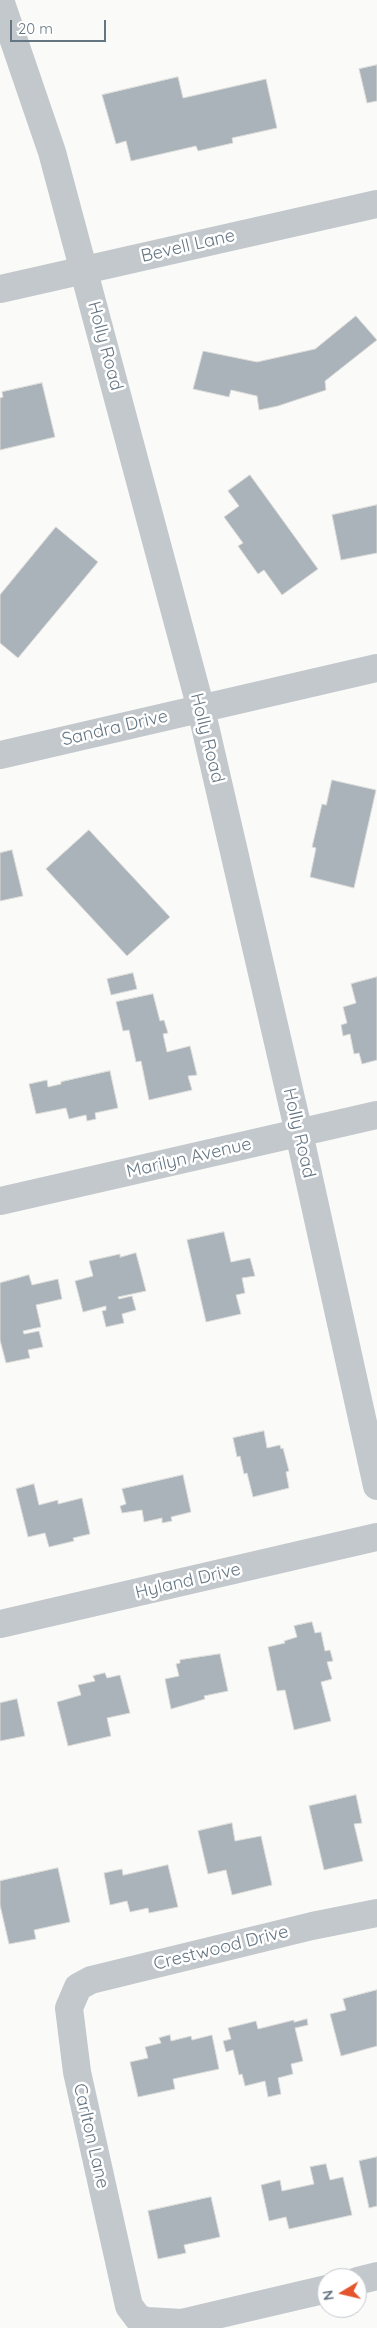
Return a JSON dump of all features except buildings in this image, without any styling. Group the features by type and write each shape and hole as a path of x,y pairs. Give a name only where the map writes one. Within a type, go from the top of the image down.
{"street":[{"name":"Holly Road","path":"0,0 52,152 201,709 299,1133 377,1486"},
{"name":"Bevell Lane","path":"0,289 377,204"},
{"name":"Sandra Drive","path":"0,754 377,668"},
{"name":"Marilyn Avenue","path":"0,1201 377,1115"},
{"name":"Hyland Drive","path":"0,1624 377,1538"},
{"name":"Crestwood Drive","path":"72,1997 78,1987 91,1980 312,1926 377,1913"},
{"name":"Carlton Lane","path":"72,1997 69,2008 76,2072 129,2306 138,2318 147,2321 182,2323 317,2291"}]}
